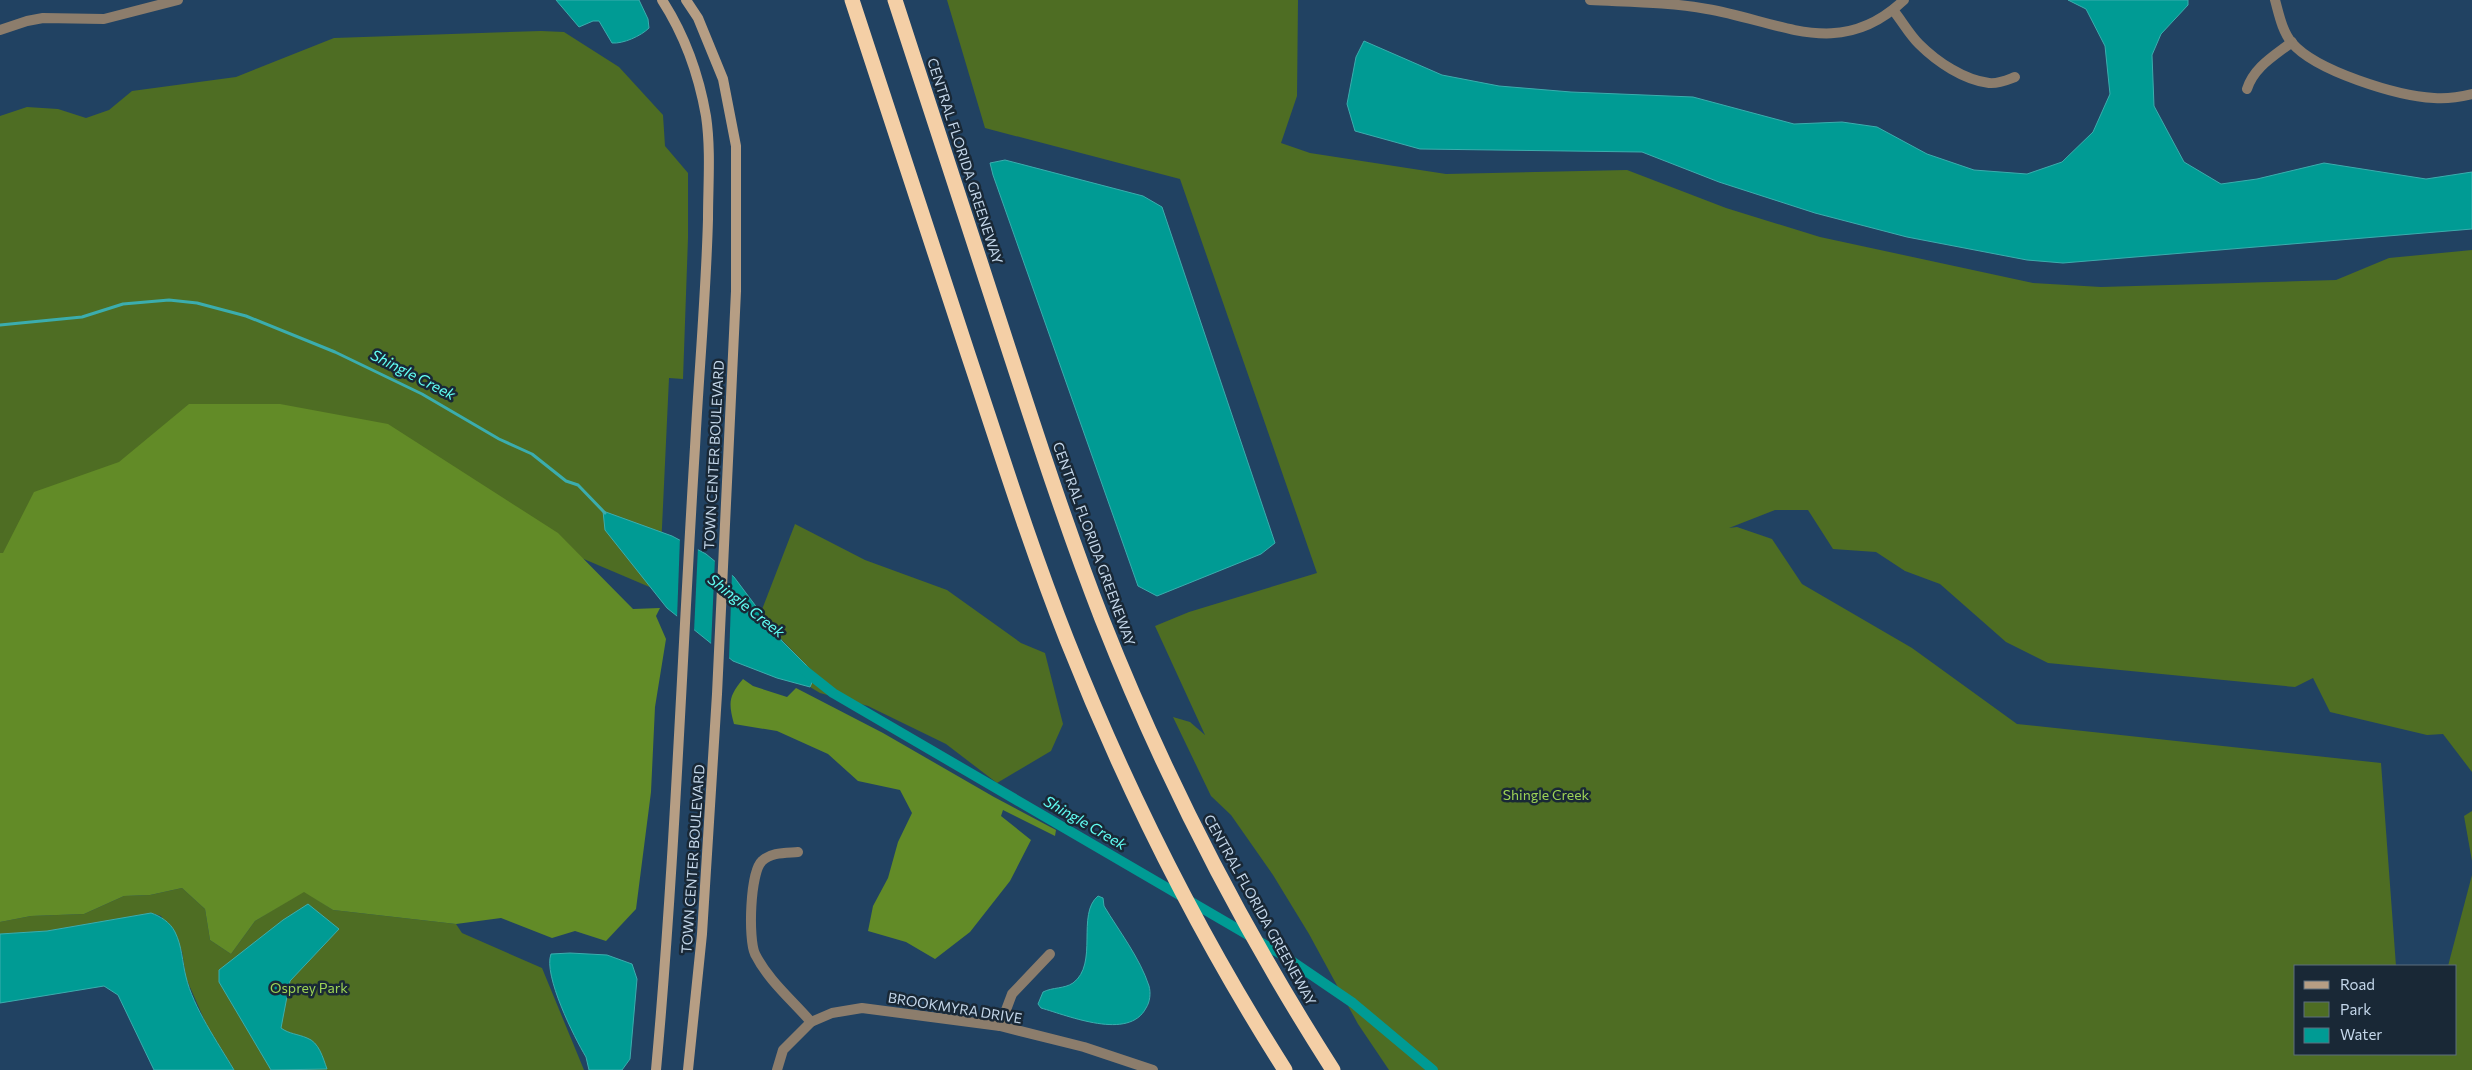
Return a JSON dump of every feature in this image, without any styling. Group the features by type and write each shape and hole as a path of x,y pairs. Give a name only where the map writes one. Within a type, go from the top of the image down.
{"highway":[{"path":"852,0 1046,583 1085,682 1130,786 1206,934 1286,1070"},
{"name":"CENTRAL FLORIDA GREENEWAY","path":"895,0 1041,448 1102,619 1150,731 1223,882 1277,978 1333,1070"}],"street":[{"path":"0,30 43,18 104,19 178,0"},
{"name":"TOWN CENTER BOULEVARD","path":"656,1070 665,974 684,653 709,162 706,116 690,54 671,14 662,0"},
{"name":"TOWN CENTER BOULEVARD","path":"686,0 698,18 723,79 736,146 736,291 717,694 703,924 688,1070"},
{"path":"1590,0 1709,9 1787,30 1813,34 1840,33 1864,27 1894,10 1904,0"},
{"path":"2276,0 2282,25 2292,42 2309,57 2328,68 2382,87 2434,98 2472,94"},
{"path":"1894,10 1918,43 1942,63 1963,74 1989,83 2002,82 2016,76"},
{"path":"2247,89 2250,77 2292,42"},
{"path":"798,852 773,854 761,862 755,874 751,927 754,952 770,977 811,1022"},
{"path":"1000,1026 1012,994 1050,954"},
{"name":"BROOKMYRA DRIVE","path":"777,1070 783,1050 811,1022 832,1013 862,1008 1000,1026 1084,1047 1153,1070"}],"green space":[{"name":"Shingle Creek","path":"947,0 1298,0 1297,96 1281,143 1310,153 1446,174 1627,170 1726,208 1820,237 2033,283 2101,287 2336,280 2389,258 2472,250 2472,772 2443,734 2427,735 2330,712 2313,678 2295,687 2048,663 2006,642 1940,584 1905,571 1876,552 1833,549 1808,510 1775,510 1729,528 1737,527 1772,539 1802,584 1912,648 2017,724 2381,763 2396,965 2294,965 2294,1055 2457,1055 2457,965 2448,965 2472,875 2472,1070 1389,1070 1358,1024 1309,934 1273,875 1231,815 1211,796 1173,717 1190,722 1205,735 1155,626 1189,612 1317,573 1180,179 985,128"},
{"name":"Shingle Creek","path":"541,31 564,32 619,67 663,115 665,146 688,173 688,238 683,379 669,378 659,591 236,411 0,555 0,116 27,107 58,109 86,118 109,110 132,91 236,77 334,38"},
{"path":"795,524 865,560 947,590 1021,643 1045,653 1063,724 1051,751 997,783 946,744 868,706 820,693 810,687 814,678 812,671 782,640 761,612"},
{"path":"2472,811 2472,861 2464,816"},
{"name":"Osprey Park","path":"182,888 205,909 210,940 231,954 255,921 304,891 333,910 456,924 462,933 542,968 584,1070 234,1070 207,1026 186,978 182,951 161,916 151,913 47,931 0,934 0,922 31,916 84,914 124,896 150,895"}],"shaded area":[{"path":"189,404 280,404 388,424 558,533 633,609 660,608 656,616 666,639 655,707 651,792 636,909 606,941 575,931 552,938 501,918 456,924 333,910 304,892 255,921 231,954 210,940 205,909 182,888 150,895 124,896 84,914 31,916 0,922 0,553 3,553 34,492 119,462"},
{"path":"743,679 753,686 787,697 796,688 883,733 994,797 1056,830 1055,836 1003,810 1001,816 1031,840 1010,881 970,932 935,959 906,942 868,931 873,906 888,878 898,842 912,813 900,790 858,781 828,754 777,731 734,724 731,710 732,695"}],"water":[{"path":"556,0 639,0 648,19 649,28 632,39 612,43 599,21 593,21 579,27"},
{"path":"2068,0 2188,0 2188,5 2161,34 2152,55 2154,106 2184,162 2221,184 2257,179 2324,163 2426,179 2472,172 2472,229 2063,263 2027,260 1907,237 1815,213 1719,182 1642,152 1420,149 1355,131 1347,104 1356,57 1364,41 1442,75 1499,86 1571,92 1693,97 1794,124 1842,122 1877,127 1927,154 1974,170 2027,174 2062,162 2093,132 2110,94 2105,46 2086,9"},
{"path":"1005,160 1143,196 1162,207 1275,543 1261,554 1157,596 1138,586 993,175 990,163"},
{"path":"603,511 672,536 706,554 734,577 782,641 812,671 814,678 810,687 777,678 733,661 667,608 605,530"},
{"path":"1098,896 1103,898 1104,906 1135,955 1150,989 1146,1008 1138,1018 1126,1023 1113,1025 1082,1020 1041,1008 1038,1004 1043,992 1070,985 1081,975 1087,952 1088,915 1092,904"},
{"path":"308,904 339,929 290,981 281,1028 315,1043 327,1069 271,1070 219,982 219,970 283,920"},
{"path":"151,913 164,920 175,932 181,948 189,989 207,1025 234,1070 154,1070 118,995 104,986 0,1003 0,934 47,931"},
{"path":"551,954 607,955 632,964 637,979 630,1059 622,1070 589,1070 586,1057 561,1006 551,976"}],"pier":[{"path":"680,537 698,547 694,632 677,619"},
{"path":"715,558 732,572 729,660 711,646"}],"waterway":[{"name":"Shingle Creek","path":"0,325 82,317 123,304 169,300 197,303 246,316 335,352 422,394 499,439 532,454 566,481 578,485 605,513"},
{"name":"Shingle Creek","path":"804,670 833,693 1284,956 1353,1003 1433,1070"}]}
